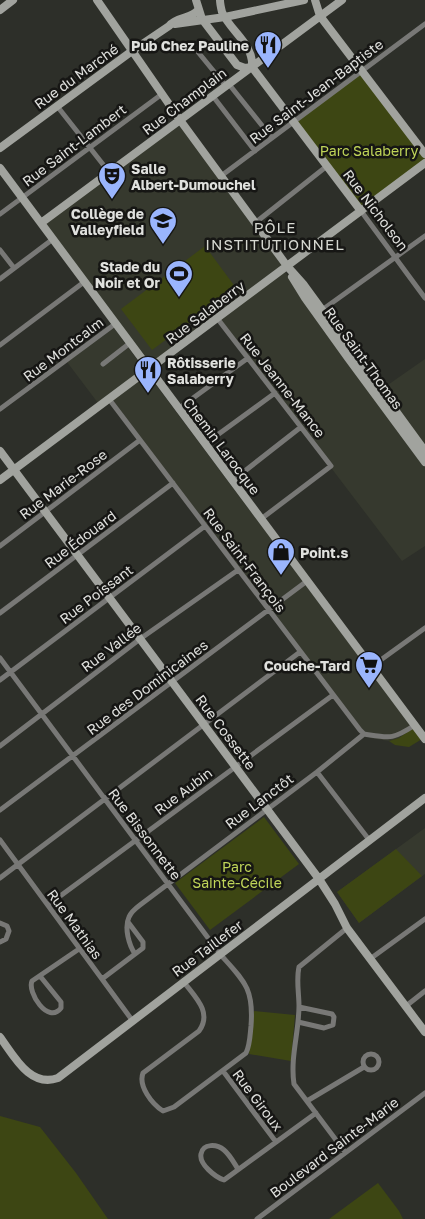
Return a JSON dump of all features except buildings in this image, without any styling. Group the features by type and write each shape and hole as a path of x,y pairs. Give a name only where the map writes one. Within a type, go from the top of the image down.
{"street":[{"path":"0,10 13,0"},
{"name":"Rue Saint-Thomas","path":"97,0 180,120 255,223 287,266 304,285 425,450"},
{"name":"Rue Nicholson","path":"196,0 202,19 237,65 245,68 252,67"},
{"name":"Rue Nicholson","path":"220,0 222,11 250,51 252,67 425,298"},
{"name":"Rue du Marché","path":"169,26 304,0"},
{"path":"315,0 320,16 425,154"},
{"name":"Rue Champlain","path":"41,223 342,0"},
{"name":"Rue du Marché","path":"0,148 169,26 173,21 193,15 198,10"},
{"name":"Rue Saint-Jean-Baptiste","path":"221,176 425,24"},
{"path":"198,52 272,138"},
{"name":"Rue Saint-Lambert","path":"0,214 162,94"},
{"path":"212,95 255,151"},
{"path":"57,106 109,172"},
{"name":"Rue Salaberry","path":"0,480 425,164"},
{"path":"255,223 327,166"},
{"name":"Chemin Larocque","path":"0,168 425,739"},
{"path":"322,310 425,236"},
{"path":"0,279 53,240"},
{"path":"0,250 14,268"},
{"name":"Rue Saint-Thomas","path":"287,266 305,298 425,462"},
{"path":"0,345 84,282"},
{"name":"Rue Jeanne-Mance","path":"217,318 331,466 261,519"},
{"name":"Rue Montcalm","path":"0,409 115,324"},
{"path":"103,364 130,343"},
{"path":"178,409 248,358"},
{"path":"205,444 275,393"},
{"name":"Rue Saint-François","path":"109,399 364,734"},
{"path":"232,481 301,428"},
{"name":"Rue Marie-Rose","path":"0,546 140,440"},
{"name":"Rue Cossette","path":"0,452 319,878 347,928 425,1032"},
{"name":"Rue Édouard","path":"0,613 173,483"},
{"name":"Rue Poissant","path":"0,680 205,526"},
{"name":"Rue Vallée","path":"0,746 140,639 238,570"},
{"name":"Rue des Dominicaines","path":"0,810 307,581"},
{"path":"371,667 425,628"},
{"path":"0,878 300,652"},
{"name":"Rue Bissonnette","path":"0,658 220,954 248,988 252,1011 248,1049 241,1058 174,1107 163,1111 156,1105 142,1084 141,1079 147,1069 192,1037 203,1026 204,1012 183,981"},
{"name":"Rue Aubin","path":"48,905 333,695"},
{"path":"364,734 392,738 415,725"},
{"name":"Rue Lanctôt","path":"128,922 131,914 140,904 317,772 364,734"},
{"path":"317,772 370,841"},
{"name":"Rue Taillefer","path":"0,1038 3,1047 24,1070 31,1075 50,1080 55,1079 425,798"},
{"name":"Rue Mathias","path":"0,840 132,1020"},
{"path":"370,959 425,919"},
{"path":"128,922 131,948 135,954"},
{"path":"102,979 143,948 143,942 128,922"},
{"path":"0,923 7,926 9,931 6,940 0,942"},
{"path":"345,1152 294,1084 292,1071 298,1022 297,975 299,967 347,928"},
{"path":"40,976 61,1002 61,1008 56,1013 47,1012 30,987 32,982 40,976 79,949"},
{"path":"406,1006 425,991"},
{"path":"298,1022 324,1028 332,1024 334,1017 332,1014 299,1007"},
{"path":"307,1101 364,1067"},
{"name":"Rue Giroux","path":"223,1071 276,1142"},
{"name":"Boulevard Sainte-Marie","path":"257,1219 425,1093"},
{"path":"238,1169 220,1147 214,1145 203,1149 201,1159 218,1178 224,1180 316,1113"}],"shaded area":[{"name":"Collège de Valleyfield","path":"180,122 284,266 149,367 42,224"},
{"path":"283,269 425,465 425,546 402,561 217,318"},
{"path":"114,328 413,728 399,738 389,741 370,738 360,730 112,399 101,407 67,362"},
{"path":"425,359 425,447 382,389"},
{"path":"425,828 425,874 359,923 337,892"}],"green space":[{"name":"Parc Salaberry","path":"362,71 425,154 425,163 361,211 294,122"},
{"name":"Stade du Noir et Or","path":"205,246 236,288 152,350 121,309"},
{"path":"413,728 422,739 409,747 395,745 389,741 399,738"},
{"name":"Parc Sainte-Cécile","path":"264,817 299,864 210,930 175,883"},
{"path":"396,849 422,876 359,923 337,892"},
{"path":"254,1011 295,1015 291,1061 249,1054"},
{"path":"0,1116 40,1127 76,1173 108,1219 0,1219"},
{"path":"378,1183 403,1219 329,1219"}],"place":[{"name":"Pub Chez Pauline","path":"268,69"},
{"name":"Salle Albert-Dumouchel","path":"112,200"},
{"name":"Collège de Valleyfield","path":"163,245"},
{"name":"Stade du Noir et Or","path":"179,298"},
{"name":"Rôtisserie Salaberry","path":"148,394"},
{"name":"Point.s","path":"281,576"},
{"name":"Couche-Tard","path":"369,689"}],"district":[{"name":"PÔLE INSTITUTIONNEL","path":"275,236"}]}
